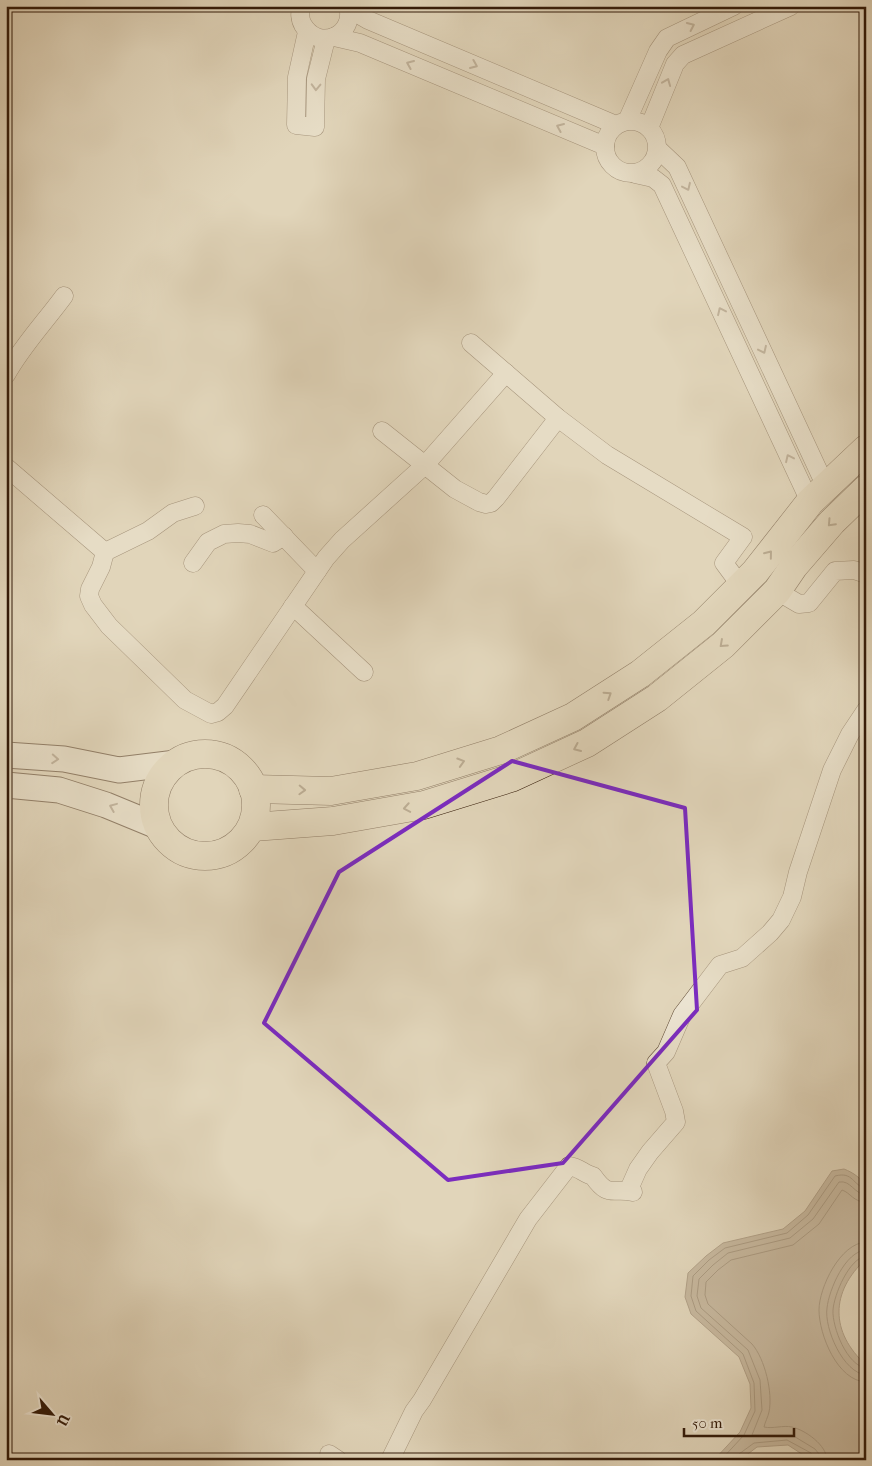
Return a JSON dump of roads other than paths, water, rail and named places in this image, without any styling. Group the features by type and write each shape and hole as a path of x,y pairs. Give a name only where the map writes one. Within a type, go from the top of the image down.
{"main road":[{"path":"254,789 331,791 417,776 501,750 573,717 640,674 704,623 754,572 818,494 866,449"},
{"path":"252,826 334,821 424,805 519,774 587,743 657,698 724,644 776,591 794,566 832,522 866,489"},
{"path":"198,754 221,756 241,769 254,789 256,808 252,826 237,845 216,856 192,856 172,845 158,826 153,803 160,780 176,763 198,754"}],"street":[{"path":"302,6 300,10 301,22 307,32 316,37 360,43 605,146"},
{"path":"734,6 667,38 658,51 622,123 608,134 605,146 606,158 613,167 624,173 653,178 662,185 818,494"},
{"path":"649,128 675,64 683,55 791,6"},
{"path":"307,32 297,76 296,125 315,127 316,79 330,38 344,30 349,20 349,8"},
{"path":"349,8 368,20 622,123 639,122 649,128 656,137 658,149 654,161 646,170 635,174"},
{"path":"658,149 677,166 818,494"},
{"path":"6,375 26,344 64,296"},
{"path":"472,343 558,418 607,455 743,537 724,563 740,586"},
{"path":"196,506 173,513 148,531 105,552 89,596 93,605 109,626 185,700 211,714 218,712 225,706 317,571 342,540 426,464 506,373"},
{"path":"382,431 426,464 455,489 486,504 491,502 558,418"},
{"path":"6,468 105,552"},
{"path":"263,514 317,571"},
{"path":"193,562 208,542 224,534 250,534 273,543 284,536"},
{"path":"776,591 799,604 809,603 835,571 854,570 866,574"},
{"path":"293,606 364,672"},
{"path":"390,1460 414,1411 528,1218 569,1166 577,1167 588,1175 593,1176 600,1187 611,1192 633,1192 630,1187 638,1170 650,1152 676,1122 674,1111 656,1063 666,1052 682,1015 720,965 742,958 770,933 781,920 792,897 798,872 832,770 850,734 866,710"},
{"path":"6,756 64,759 119,770 176,763"},
{"path":"6,785 59,790 106,805 158,826"}],"water":[{"path":"844,1169 857,1176 866,1187 866,1259 854,1272 846,1285 841,1298 839,1312 841,1326 846,1339 854,1352 866,1365 866,1460 811,1460 788,1445 757,1447 740,1460 714,1460 740,1432 751,1408 750,1384 739,1357 691,1314 685,1297 688,1273 723,1243 783,1229 805,1211 832,1171"}]}
